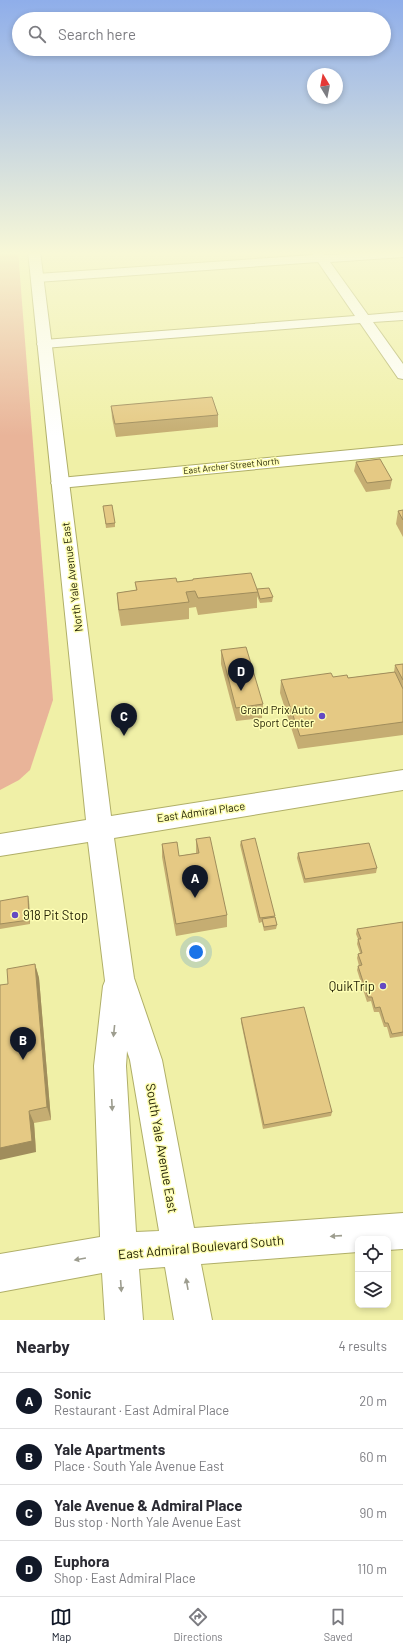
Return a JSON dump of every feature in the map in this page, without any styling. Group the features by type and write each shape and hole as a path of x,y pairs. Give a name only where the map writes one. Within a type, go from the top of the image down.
{"main road":[{"name":"North Yale Avenue East","path":"41,313 109,904"},
{"path":"360,313 403,375"},
{"path":"44,344 403,316"},
{"name":"East Archer Street North","path":"60,483 403,450"},
{"name":"East Admiral Place","path":"0,845 403,780"},
{"name":"South Yale Avenue East","path":"109,904 119,978 146,1060 193,1320"},
{"name":"South Yale Avenue East","path":"119,978 110,1066 119,1252 124,1320"},
{"name":"East Admiral Boulevard South","path":"0,1273 119,1252 403,1231"}],"shaded area":[{"path":"0,313 23,313 53,700 30,770 19,780 0,790"}],"building":[{"path":"212,397 218,415 115,424 111,406"},
{"path":"380,459 392,480 367,483 356,462"},
{"path":"112,505 115,523 106,524 103,506"},
{"path":"403,510 403,520 398,511"},
{"path":"251,573 258,592 198,598 195,591 186,592 189,602 119,610 117,593 137,590 135,582 176,578 177,582"},
{"path":"269,588 273,597 260,599 257,589"},
{"path":"246,647 263,704 236,708 221,650"},
{"path":"403,664 403,680 395,665"},
{"path":"395,672 403,689 403,722 300,736 281,680 331,673 333,677 347,675 348,678"},
{"path":"210,837 227,915 176,924 162,844 177,842 179,856 199,853 196,839"},
{"path":"255,838 275,916 260,918 241,841"},
{"path":"369,843 377,868 305,879 298,853"},
{"name":"918 Pit Stop","path":"28,896 29,920 0,924 0,901"},
{"path":"275,917 277,925 264,927 262,919"},
{"name":"QuikTrip","path":"403,922 403,1032 392,1034 388,1023 385,1023 380,1007 375,1008 372,997 368,997 358,966 362,965 358,954 362,953 358,939 361,939 357,929"},
{"path":"35,964 47,1107 29,1111 32,1141 0,1148 0,985 8,984 7,969"},
{"name":"QuikTrip","path":"304,1007 332,1112 264,1125 241,1018"}],"place":[{"name":"Euphora","path":"241,691"},
{"name":"Grand Prix Auto Sport Center","path":"322,716"},
{"name":"Yale Avenue & Admiral Place","path":"124,736"},
{"name":"Sonic","path":"195,898"},
{"name":"918 Pit Stop","path":"15,915"},
{"name":"QuikTrip","path":"383,986"},
{"name":"Yale Apartments","path":"23,1060"}]}
